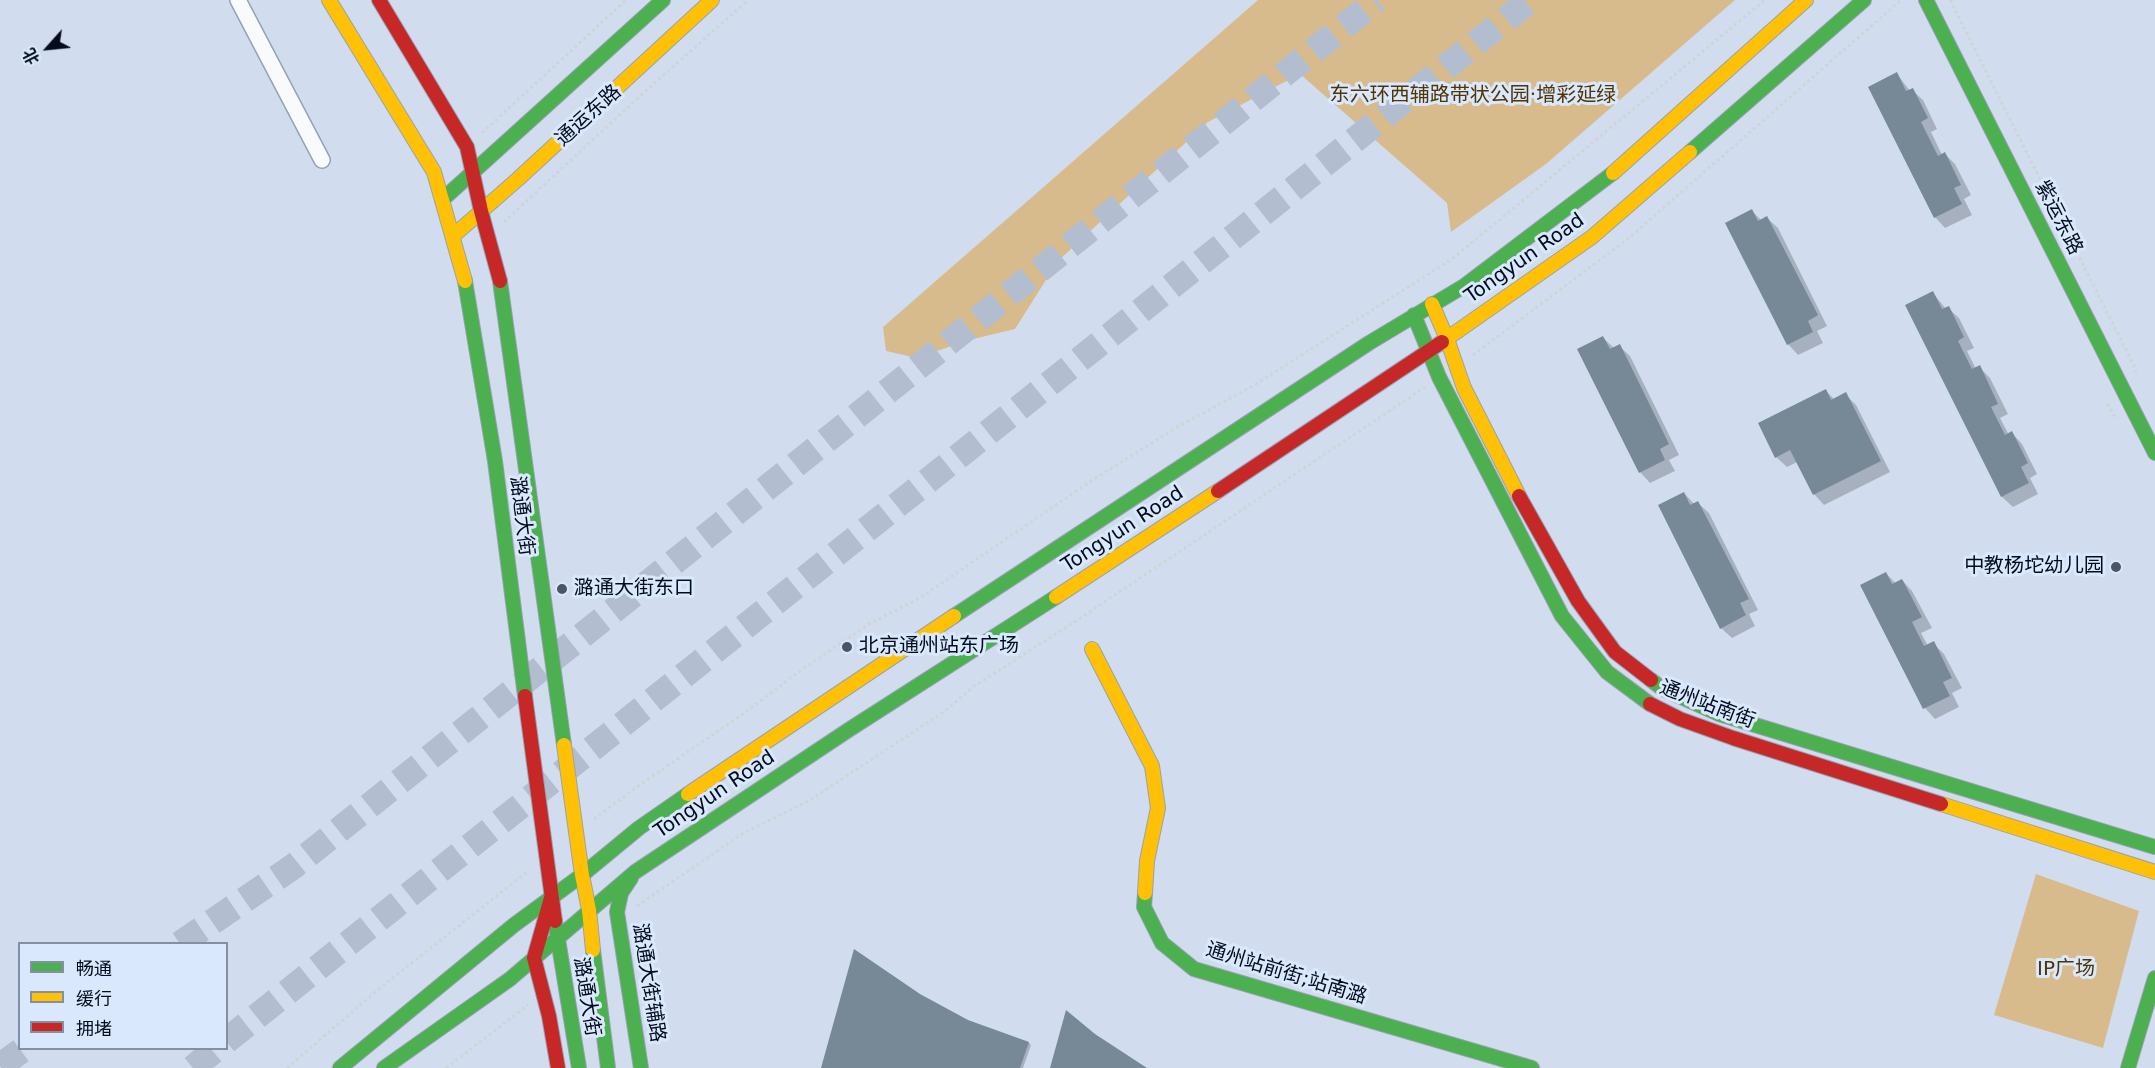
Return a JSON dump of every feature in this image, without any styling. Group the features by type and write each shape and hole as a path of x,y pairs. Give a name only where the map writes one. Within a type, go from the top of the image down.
{"main road":[{"name":"潞通大街","path":"329,0 434,172 466,288 495,461 550,897 579,1068"},
{"name":"潞通大街","path":"379,0 467,147 498,275 582,875 590,910 596,984 609,1068"},
{"name":"通运东路","path":"442,200 663,0"},
{"name":"通运东路","path":"453,236 712,0"},
{"name":"Tongyun Road","path":"340,1068 514,925 582,875 639,828 751,750 1151,484 1414,315 1464,286 1623,165 1806,0"},
{"name":"Tongyun Road","path":"384,1068 510,980 635,872 850,729 1159,531 1428,352 1593,237 1864,0"},
{"name":"紫运东路","path":"1926,0 2155,453"},
{"name":"通州站南街","path":"1432,304 1464,388 1532,521 1578,601 1615,652 1663,689 1719,714 2155,847"},
{"name":"通州站南街","path":"1414,315 1439,377 1562,616 1607,672 1644,701 1680,719 1733,738 2155,872"},
{"name":"通州站前街;站南潞","path":"1092,649 1152,766 1158,808 1146,861 1144,907 1162,943 1194,969 1532,1068"},
{"name":"潞通大街辅路","path":"635,872 621,893 617,912 641,1068"},
{"path":"550,897 534,958 549,1016 558,1068"},
{"path":"2128,1068 2155,978"}],"street":[{"path":"238,0 322,160"}],"path":[{"path":"467,147 627,0"},
{"name":"通运东路","path":"488,238 552,176 748,0"},
{"path":"576,833 634,789 869,624 920,598 988,554 1091,481 1179,426 1253,386 1452,259 1765,0"},
{"path":"287,1068 381,988 546,857"}],"green space":[{"name":"东六环西辅路带状公园·增彩延绿","path":"1258,0 1735,0 1546,164 1451,232 1447,203 1300,74 1208,122 1058,261 1015,329 969,340 917,358 886,351 883,327"},
{"name":"IP广场","path":"2036,874 2139,911 2103,1048 1994,1015"}],"building":[{"path":"1897,72 1906,91 1913,88 1928,118 1921,122 1938,156 1945,152 1961,185 1954,188 1962,204 1934,218 1868,87"},
{"path":"1752,209 1758,221 1767,216 1818,315 1808,321 1813,332 1787,345 1725,223"},
{"path":"1933,291 1942,309 1949,306 1964,337 1958,341 1972,369 1980,365 1998,404 1991,407 2005,435 2012,431 2028,463 2021,467 2029,483 2001,497 1905,305"},
{"path":"1603,336 1610,349 1620,344 1669,444 1660,449 1665,460 1639,473 1577,349"},
{"path":"1826,389 1831,400 1846,392 1881,461 1813,495 1790,450 1775,458 1758,423"},
{"path":"1684,492 1690,505 1698,501 1749,599 1740,603 1746,615 1720,629 1658,505"},
{"path":"1886,572 1892,584 1902,579 1922,617 1912,622 1924,646 1934,641 1952,678 1943,682 1950,696 1923,709 1860,585"},
{"path":"854,949 920,994 968,1020 1029,1042 1020,1068 821,1068"},
{"path":"1066,1010 1095,1034 1147,1068 1050,1068"}],"tunnel":[{"path":"183,942 294,866 1377,0"},
{"path":"228,1039 1530,0"},
{"path":"0,1066 22,1050"},
{"path":"193,1068 215,1050"}],"traffic: fast":[{"path":"442,200 663,0"},
{"path":"1690,152 1864,0"},
{"path":"1926,0 2155,453"},
{"path":"954,616 1369,343 1464,286 1613,173"},
{"path":"465,281 495,461 525,696"},
{"path":"500,281 564,745"},
{"path":"1414,315 1439,377 1562,616 1607,672 1650,704"},
{"path":"384,1068 510,979 635,872 850,729 1056,597"},
{"path":"1651,680 1663,689 1719,714 2155,847"},
{"path":"340,1068 514,925 582,875 639,828 688,794"},
{"path":"631,878 621,893 617,912 641,1068"},
{"path":"1145,893 1144,907 1162,943 1194,969 1532,1068"},
{"path":"555,921 579,1068"},
{"path":"593,950 608,1068"},
{"path":"2128,1068 2155,978"}],"traffic: slow":[{"path":"329,0 434,172 465,281"},
{"path":"453,236 712,0"},
{"path":"1613,173 1806,0"},
{"path":"1442,342 1592,237 1690,152"},
{"path":"1432,304 1464,388 1519,496"},
{"path":"1056,597 1218,491"},
{"path":"688,794 954,616"},
{"path":"1092,649 1152,766 1158,808 1147,861 1145,893"},
{"path":"564,745 593,950"},
{"path":"1941,804 2155,872"}],"traffic: jam":[{"path":"379,0 467,147 500,281"},
{"path":"1218,491 1442,342"},
{"path":"1519,496 1578,601 1615,652 1651,680"},
{"path":"525,696 555,921"},
{"path":"1650,704 1680,719 1733,738 1941,804"},
{"path":"551,898 534,958 549,1016 558,1068"}],"place":[{"name":"中教杨坨幼儿园","path":"2116,567"},
{"name":"潞通大街东口","path":"562,589"},
{"name":"北京通州站东广场","path":"847,647"}]}
